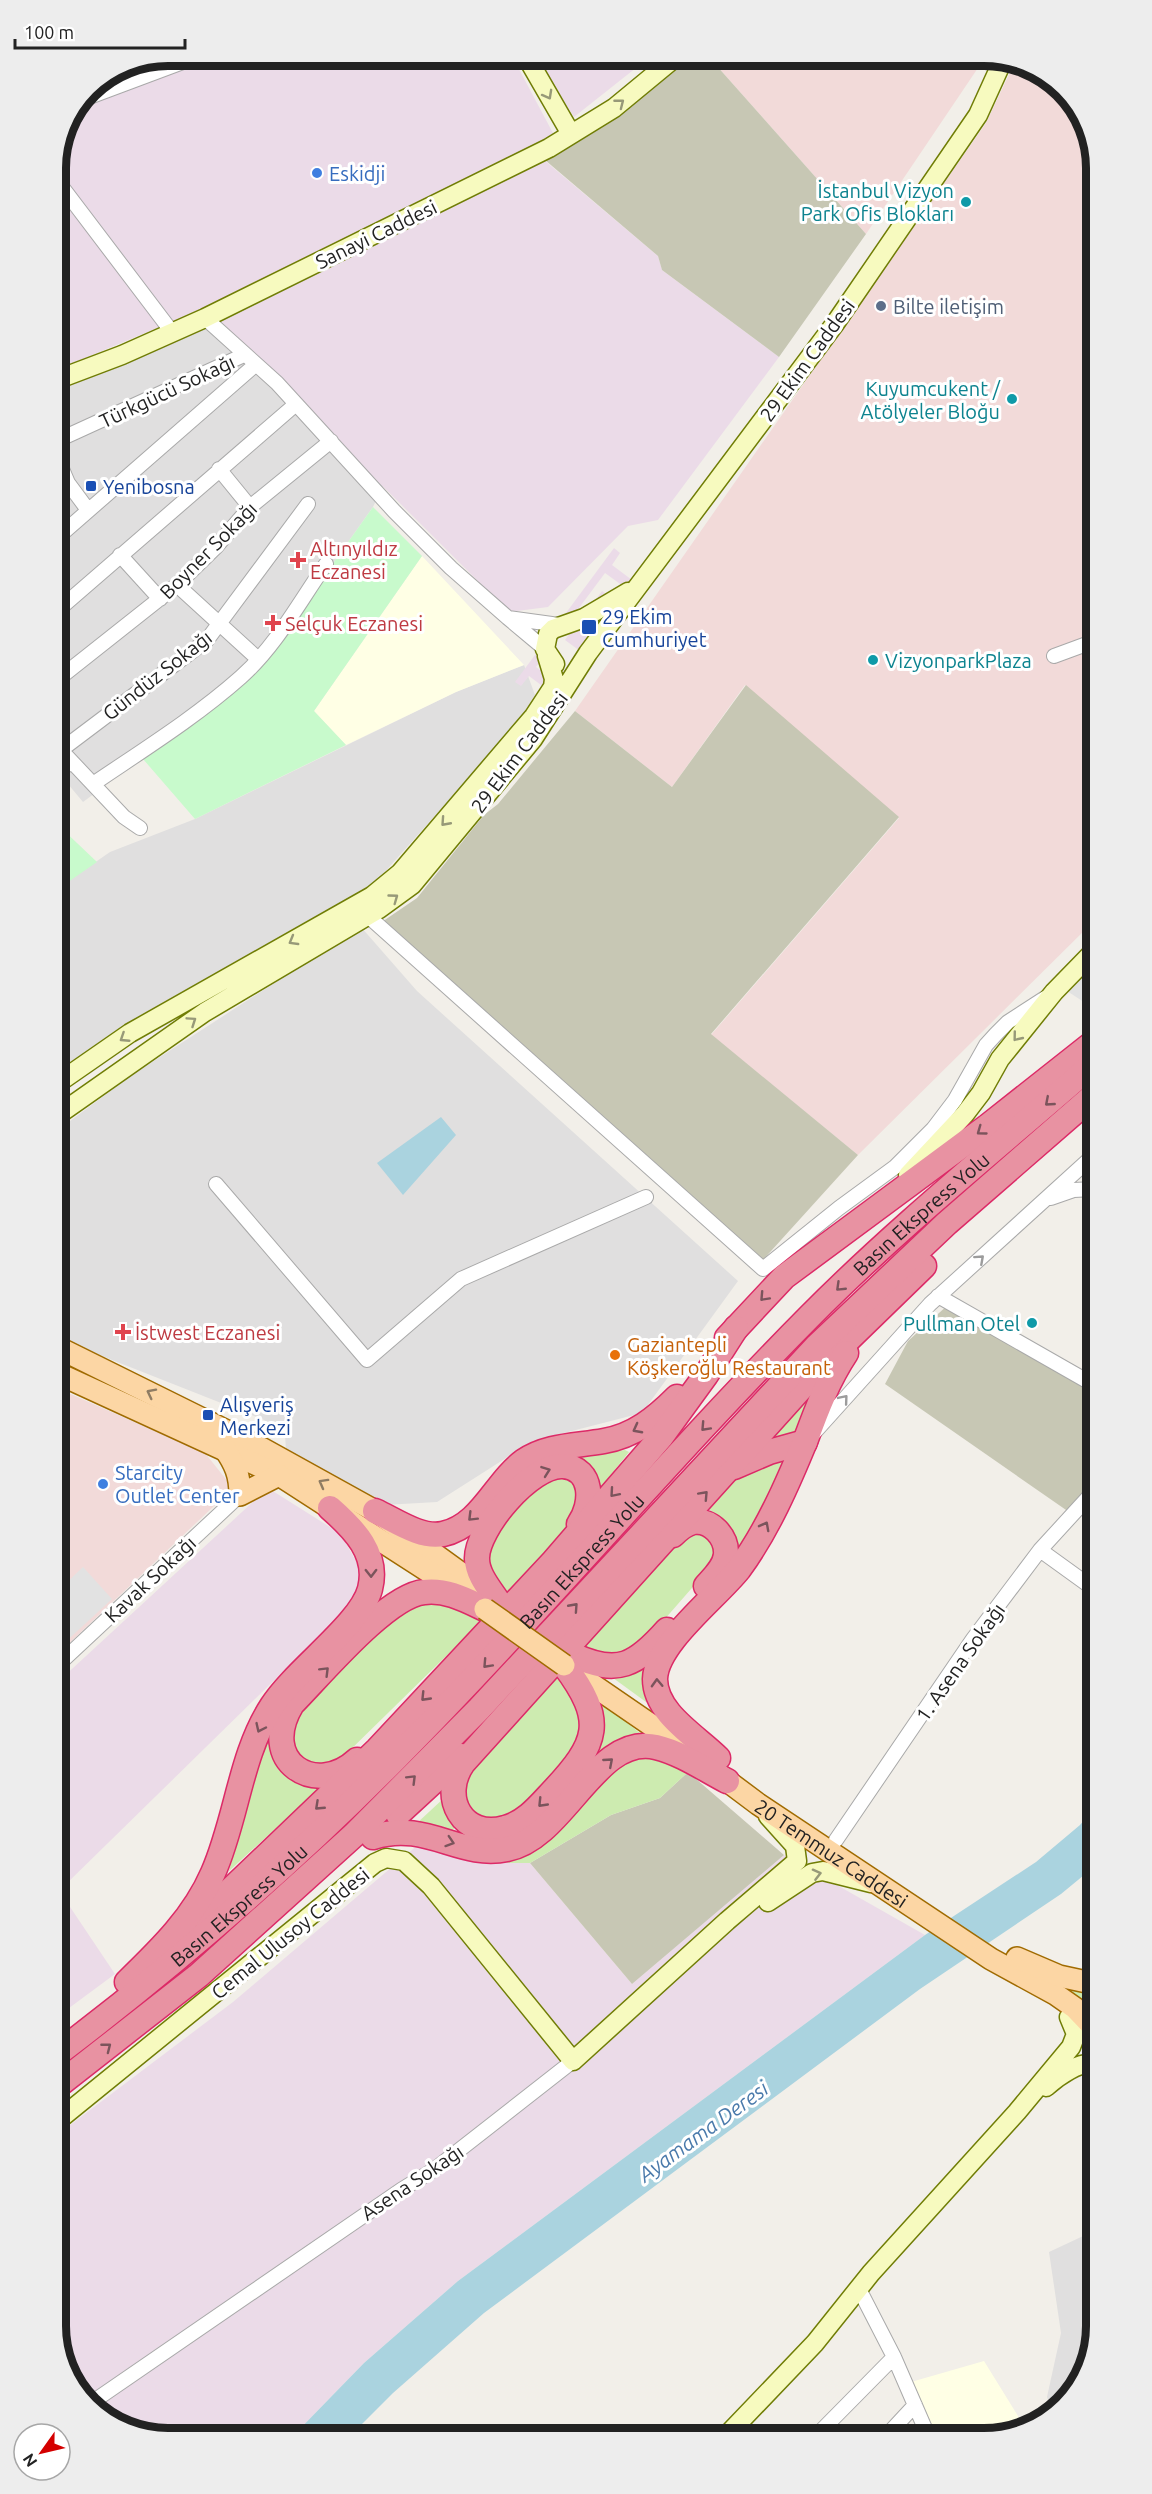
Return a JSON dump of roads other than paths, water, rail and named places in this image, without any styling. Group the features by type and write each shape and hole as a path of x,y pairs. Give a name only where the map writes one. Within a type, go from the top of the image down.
{"highway":[{"path":"375,1511 431,1535 453,1532 474,1516 524,1461 555,1448 606,1441 646,1424 680,1394 736,1328 784,1277 1015,1105 1086,1049"},
{"name":"Basın Ekspress Yolu","path":"66,2046 202,1940 339,1815 461,1692 811,1316 900,1232 1086,1070"},
{"name":"Basın Ekspress Yolu","path":"66,2079 199,1975 329,1859 420,1771 737,1429 845,1318 947,1223 1086,1102"},
{"path":"568,1660 587,1699 592,1730 587,1746 572,1771 533,1812 514,1826 492,1830 468,1822 458,1812 452,1799 452,1784 456,1772 490,1731 820,1367 1086,1112"},
{"path":"718,1758 666,1710 657,1695 657,1668 667,1648 723,1589 752,1549 805,1442 822,1397 839,1364 890,1299"},
{"path":"66,2044 81,2024 169,1949 351,1776 552,1563 661,1437 706,1375 736,1328"},
{"path":"726,1471 769,1452 805,1442"},
{"path":"491,1604 476,1561 483,1534 526,1481 539,1473 564,1466 581,1476 588,1485 590,1497 588,1509 552,1563"},
{"path":"128,1982 176,1932 204,1892 225,1842 254,1742 271,1707 291,1681 355,1616 365,1602 371,1582 370,1560 364,1544 351,1527 330,1508"},
{"path":"568,1660 606,1666 628,1664 639,1658 716,1575 726,1553 724,1541 718,1531 703,1523 693,1522 684,1526 655,1550"},
{"path":"404,1719 353,1764 332,1773 310,1775 301,1771 285,1758 280,1746 284,1717 292,1704 371,1625 405,1597 437,1591 491,1604"},
{"path":"199,1975 233,1956 256,1938 373,1837 490,1731"},
{"path":"373,1837 387,1832 413,1831 483,1851 497,1851 521,1846 548,1827 611,1759 634,1747 645,1746 667,1751 727,1780"}],"main road":[{"path":"532,66 571,135"},
{"name":"Sanayi Caddesi","path":"66,376 205,318 468,189 571,135 614,108 665,66"},
{"name":"29 Ekim Caddesi","path":"66,1109 205,1012 368,916 412,885 533,738 586,658 834,325 978,115 1000,67"},
{"path":"563,624 580,628 585,633 586,658 565,668 552,662 546,653 548,634 563,624 611,603 642,582"},
{"name":"29 Ekim Caddesi","path":"66,1078 130,1033 372,896 400,873 502,757 548,698 554,679 546,653"},
{"path":"875,1209 965,1114 981,1093 1000,1059 1054,992 1086,959"},
{"path":"66,1351 263,1449 375,1511 491,1604 568,1660 718,1758 836,1840 909,1896 1075,2008 1086,2020"},
{"path":"66,1359 111,1373"},
{"path":"66,1377 279,1475 491,1604"},
{"path":"224,1448 236,1467 240,1480 240,1495 279,1475"},
{"name":"20 Temmuz Caddesi","path":"568,1660 758,1804 879,1885 909,1896"},
{"path":"713,1936 727,1921 797,1861 795,1846 758,1804"},
{"name":"Cemal Ulusoy Caddesi","path":"66,2114 286,1936 359,1873 386,1858 404,1861 431,1886 573,2061"},
{"path":"713,1936 812,1873 823,1871 879,1885"},
{"name":"Asena Sokağı","path":"573,2061 713,1936"},
{"path":"996,1955 1086,1982"},
{"path":"996,1955 1008,1976 1069,2017 1086,2035"},
{"path":"734,2428 815,2343 859,2289 1017,2112 1071,2047 1076,2034 1069,2017"},
{"path":"1017,2112 1061,2076 1086,2064"}],"street":[{"path":"99,94 172,66"},
{"path":"66,191 172,332"},
{"path":"205,318 296,404 394,511 451,568 546,653"},
{"name":"Türkgücü Sokağı","path":"66,436 244,355"},
{"path":"66,530 255,365"},
{"path":"66,603 296,404"},
{"name":"Boyner Sokağı","path":"66,673 177,585 216,548 249,507 331,441"},
{"path":"219,470 249,507"},
{"path":"66,490 88,510"},
{"name":"Gündüz Sokağı","path":"66,743 207,640 308,504"},
{"path":"120,555 159,599"},
{"path":"93,784 178,725 242,676 327,564"},
{"path":"177,585 257,658"},
{"path":"508,618 563,624"},
{"path":"1054,656 1086,644"},
{"path":"66,756 124,816 140,828"},
{"path":"66,766 71,761"},
{"path":"368,916 763,1269 895,1167 933,1130 950,1108 986,1045 1008,1022 1054,992"},
{"path":"805,1442 938,1296 1086,1162"},
{"path":"216,1184 367,1360 461,1279 646,1197"},
{"path":"1041,1203 1074,1190 1086,1189"},
{"path":"938,1296 1086,1380"},
{"name":"Kavak Sokağı","path":"66,1657 240,1495"},
{"name":"1. Asena Sokağı","path":"836,1840 973,1639 1040,1550 1086,1500"},
{"path":"1040,1550 1086,1583"},
{"name":"Asena Sokağı","path":"97,2399 351,2223 435,2169 573,2061"},
{"path":"859,2289 894,2357 925,2428"},
{"path":"824,2428 894,2357"},
{"path":"894,2428 915,2405"}],"water":[{"path":"441,1117 456,1135 403,1195 377,1163"},
{"name":"Ayamama Deresi","path":"1086,1818 1086,1873 1061,1894 920,1989 484,2313 393,2393 358,2428 301,2428 364,2363 458,2281 925,1935 1036,1862"}],"place":[{"name":"Eskidji","path":"317,173"},
{"name":"İstanbul Vizyon Park Ofis Blokları","path":"966,202"},
{"name":"Bilte iletişim","path":"881,306"},
{"name":"Kuyumcukent / Atölyeler Bloğu","path":"1012,399"},
{"name":"Yenibosna","path":"91,486"},
{"name":"Altınyıldız Eczanesi","path":"298,560"},
{"name":"Selçuk Eczanesi","path":"273,623"},
{"name":"29 Ekim Cumhuriyet","path":"589,627"},
{"name":"VizyonparkPlaza","path":"873,660"},
{"name":"Pullman Otel","path":"1032,1323"},
{"name":"İstwest Eczanesi","path":"123,1332"},
{"name":"Gaziantepli Köşkeroğlu Restaurant","path":"615,1355"},
{"name":"Alışveriş Merkezi","path":"208,1415"},
{"name":"Starcity Outlet Center","path":"103,1484"}]}
